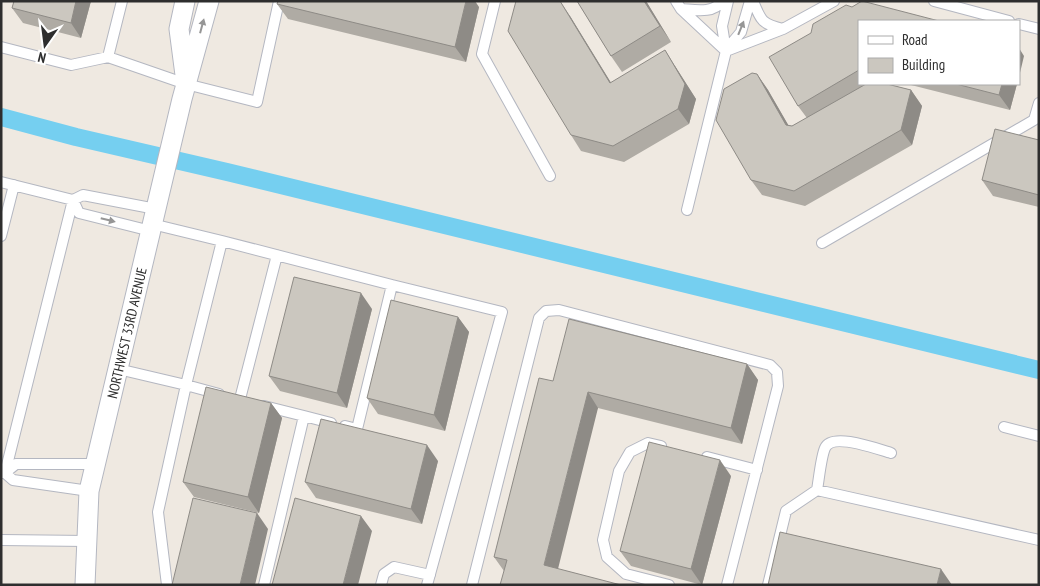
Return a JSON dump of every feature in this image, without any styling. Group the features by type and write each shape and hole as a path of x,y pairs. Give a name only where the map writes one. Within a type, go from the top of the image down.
{"street":[{"name":"NORTHWEST 33RD AVENUE","path":"184,92 179,29 185,1"},
{"name":"NORTHWEST 33RD AVENUE","path":"86,585 89,491 184,92 208,1"}],"lane":[{"path":"108,57 122,1"},
{"path":"1,46 71,64 108,57 184,92 257,102 279,1"},
{"path":"495,1 482,54 550,176"},
{"path":"678,5 705,11 718,7 723,1"},
{"path":"687,210 726,51 722,26 728,1"},
{"path":"726,51 741,32 752,1"},
{"path":"752,1 759,16 767,26 783,29"},
{"path":"726,51 783,29 834,1"},
{"path":"934,1 1005,20"},
{"path":"678,5 726,51"},
{"path":"1020,24 1039,29"},
{"path":"822,243 1036,121 1039,103"},
{"path":"1,182 72,200 83,195 154,216 222,241 502,312 428,580 394,567 384,574 381,585"},
{"path":"1,236 14,185"},
{"path":"72,200 79,213 154,216"},
{"path":"3,473 72,200"},
{"path":"167,585 158,512 186,385 222,241"},
{"path":"249,402 277,255"},
{"path":"118,369 357,429 392,284"},
{"path":"472,585 539,318 546,311 559,310 770,365 777,372 778,386 727,585"},
{"path":"264,585 304,416"},
{"path":"1004,427 1039,436"},
{"path":"768,585 786,511 817,490 825,448 831,442 841,440 890,453"},
{"path":"668,585 626,574 607,556 603,540 619,471 630,452 648,443 675,450"},
{"path":"693,454 756,470"},
{"path":"3,473 16,464 96,464"},
{"path":"3,473 13,480 89,491"},
{"path":"817,490 1039,540"},
{"path":"1,540 87,541"}],"building":[{"path":"14,1 76,1 71,23 12,8"},
{"path":"278,1 466,1 455,47 277,4"},
{"path":"516,1 560,1 610,83 665,50 685,84 678,109 613,146 571,135 508,31"},
{"path":"577,1 644,1 660,26 611,56"},
{"path":"862,1 935,20 858,20 858,71 798,106 769,57 811,33 813,24 846,5 852,7"},
{"path":"752,73 757,74 786,125 792,126 864,85 891,85 911,90 901,130 794,191 751,180 716,120 724,89"},
{"path":"960,85 1002,85 999,95"},
{"path":"995,129 1039,140 1039,195 982,180"},
{"path":"294,277 361,293 337,393 269,376"},
{"path":"391,300 458,317 434,415 367,398"},
{"path":"569,319 747,364 731,428 588,392 544,565 621,585 500,585 507,560 494,557 539,378 553,381"},
{"path":"206,387 271,403 248,497 183,482"},
{"path":"321,419 427,445 411,509 305,482"},
{"path":"649,442 720,460 691,569 620,551"},
{"path":"193,498 257,513 240,585 172,585"},
{"path":"295,498 361,516 343,585 272,585"},
{"path":"780,532 941,569 937,585 768,585"}],"waterway":[{"path":"1,117 76,137 1039,370"}]}
